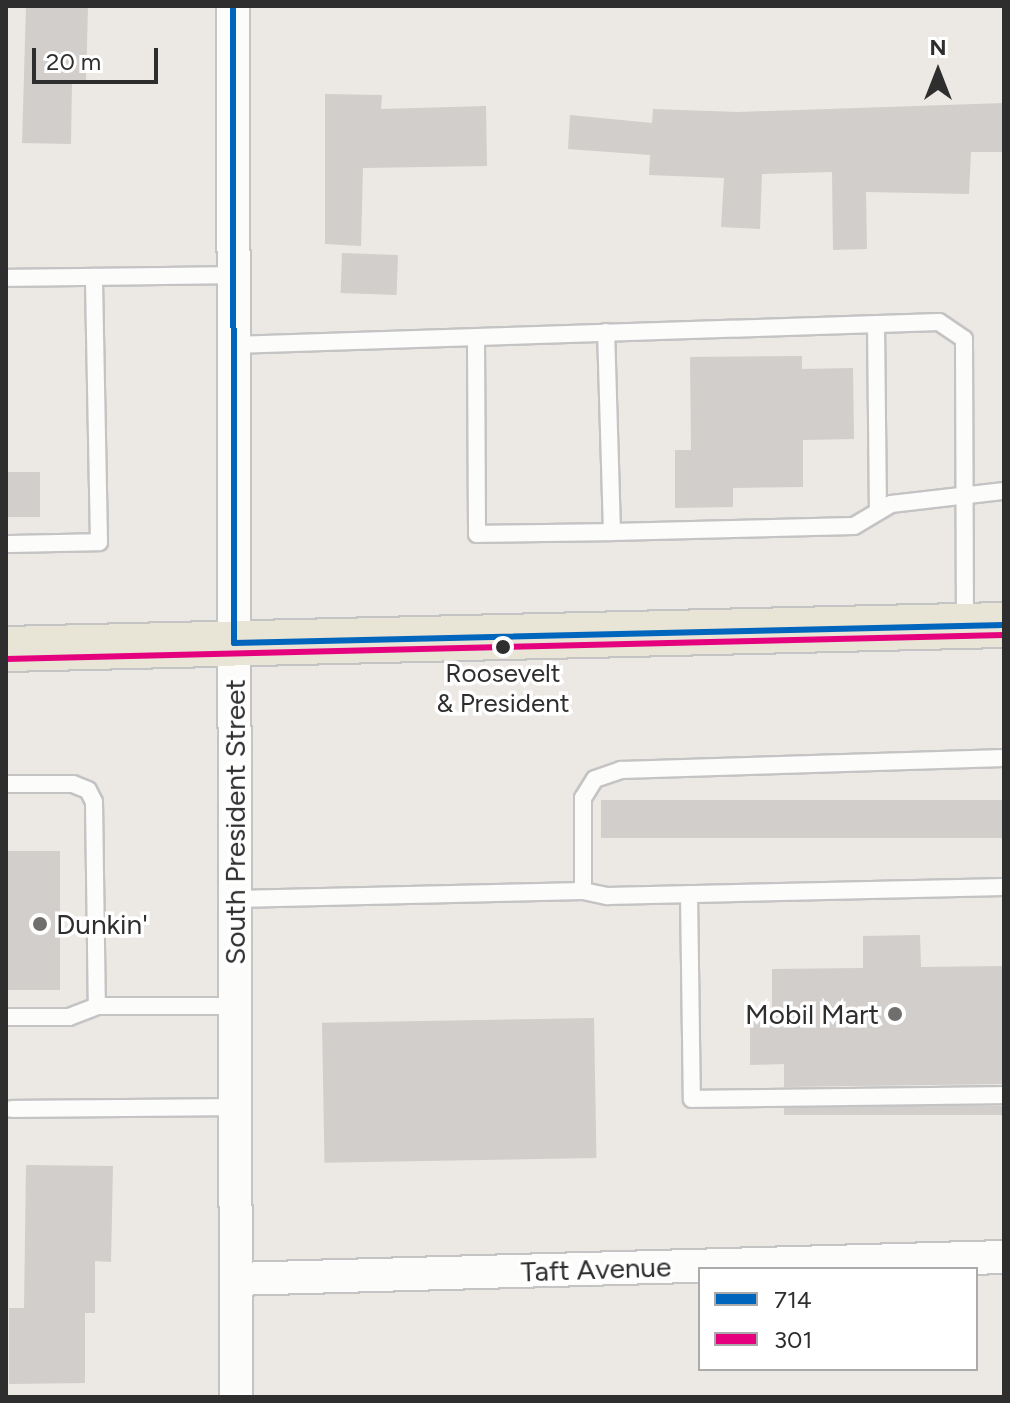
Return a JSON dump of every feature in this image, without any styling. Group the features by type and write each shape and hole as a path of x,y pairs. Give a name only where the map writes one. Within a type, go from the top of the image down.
{"main road":[{"path":"11,650 984,625"}],"street":[{"name":"South President Street","path":"233,6 236,1397"},
{"name":"Taft Avenue","path":"236,1279 1004,1257"}],"lane":[{"path":"6,278 233,275"},
{"path":"6,544 99,542 94,277"},
{"path":"233,345 939,322 964,339 964,492 984,625"},
{"path":"876,324 878,511"},
{"path":"606,332 612,532"},
{"path":"476,338 477,534 854,526 891,504 937,501 964,492 1004,491"},
{"path":"583,891 583,798 595,779 621,770 1004,758"},
{"path":"6,784 73,784 88,790 94,802 97,1006"},
{"path":"235,899 583,891 689,894 1004,887"},
{"path":"689,894 692,1099 1004,1095"},
{"path":"6,1017 69,1017 97,1006 236,1006"},
{"path":"12,1109 236,1107"}],"building":[{"path":"26,6 88,6 86,81 72,81 71,144 22,143"},
{"path":"325,94 382,95 381,109 486,106 487,166 363,168 361,246 325,244"},
{"path":"1004,103 1004,152 971,152 969,194 866,192 867,249 833,250 832,172 762,174 760,229 721,227 724,178 649,175 650,155 568,149 570,115 652,123 653,109 738,112"},
{"path":"342,253 398,255 397,295 341,293"},
{"path":"802,356 802,369 853,368 854,439 803,440 803,487 733,488 733,507 675,508 675,450 691,450 690,357"},
{"path":"6,472 40,472 40,517 6,517"},
{"path":"601,800 1004,800 1004,838 601,838"},
{"path":"6,851 60,851 60,990 6,990"},
{"path":"920,935 921,967 1004,966 1004,1084 784,1087 784,1064 750,1065 750,1021 772,1021 772,969 863,968 863,936"},
{"path":"594,1018 596,1158 324,1163 322,1023"},
{"path":"784,1106 1004,1106 1004,1115 784,1115"},
{"path":"26,1165 113,1166 111,1262 95,1261 95,1313 85,1313 85,1383 9,1384 9,1308 24,1308"}],"transit line":[{"name":"714","path":"233,6 234,643"},
{"name":"714","path":"234,643 1004,625"},
{"name":"301","path":"6,659 1004,635"}],"place":[{"name":"Roosevelt & President","path":"503,647"},
{"name":"Dunkin'","path":"40,924"},
{"name":"Mobil Mart","path":"895,1014"}]}
